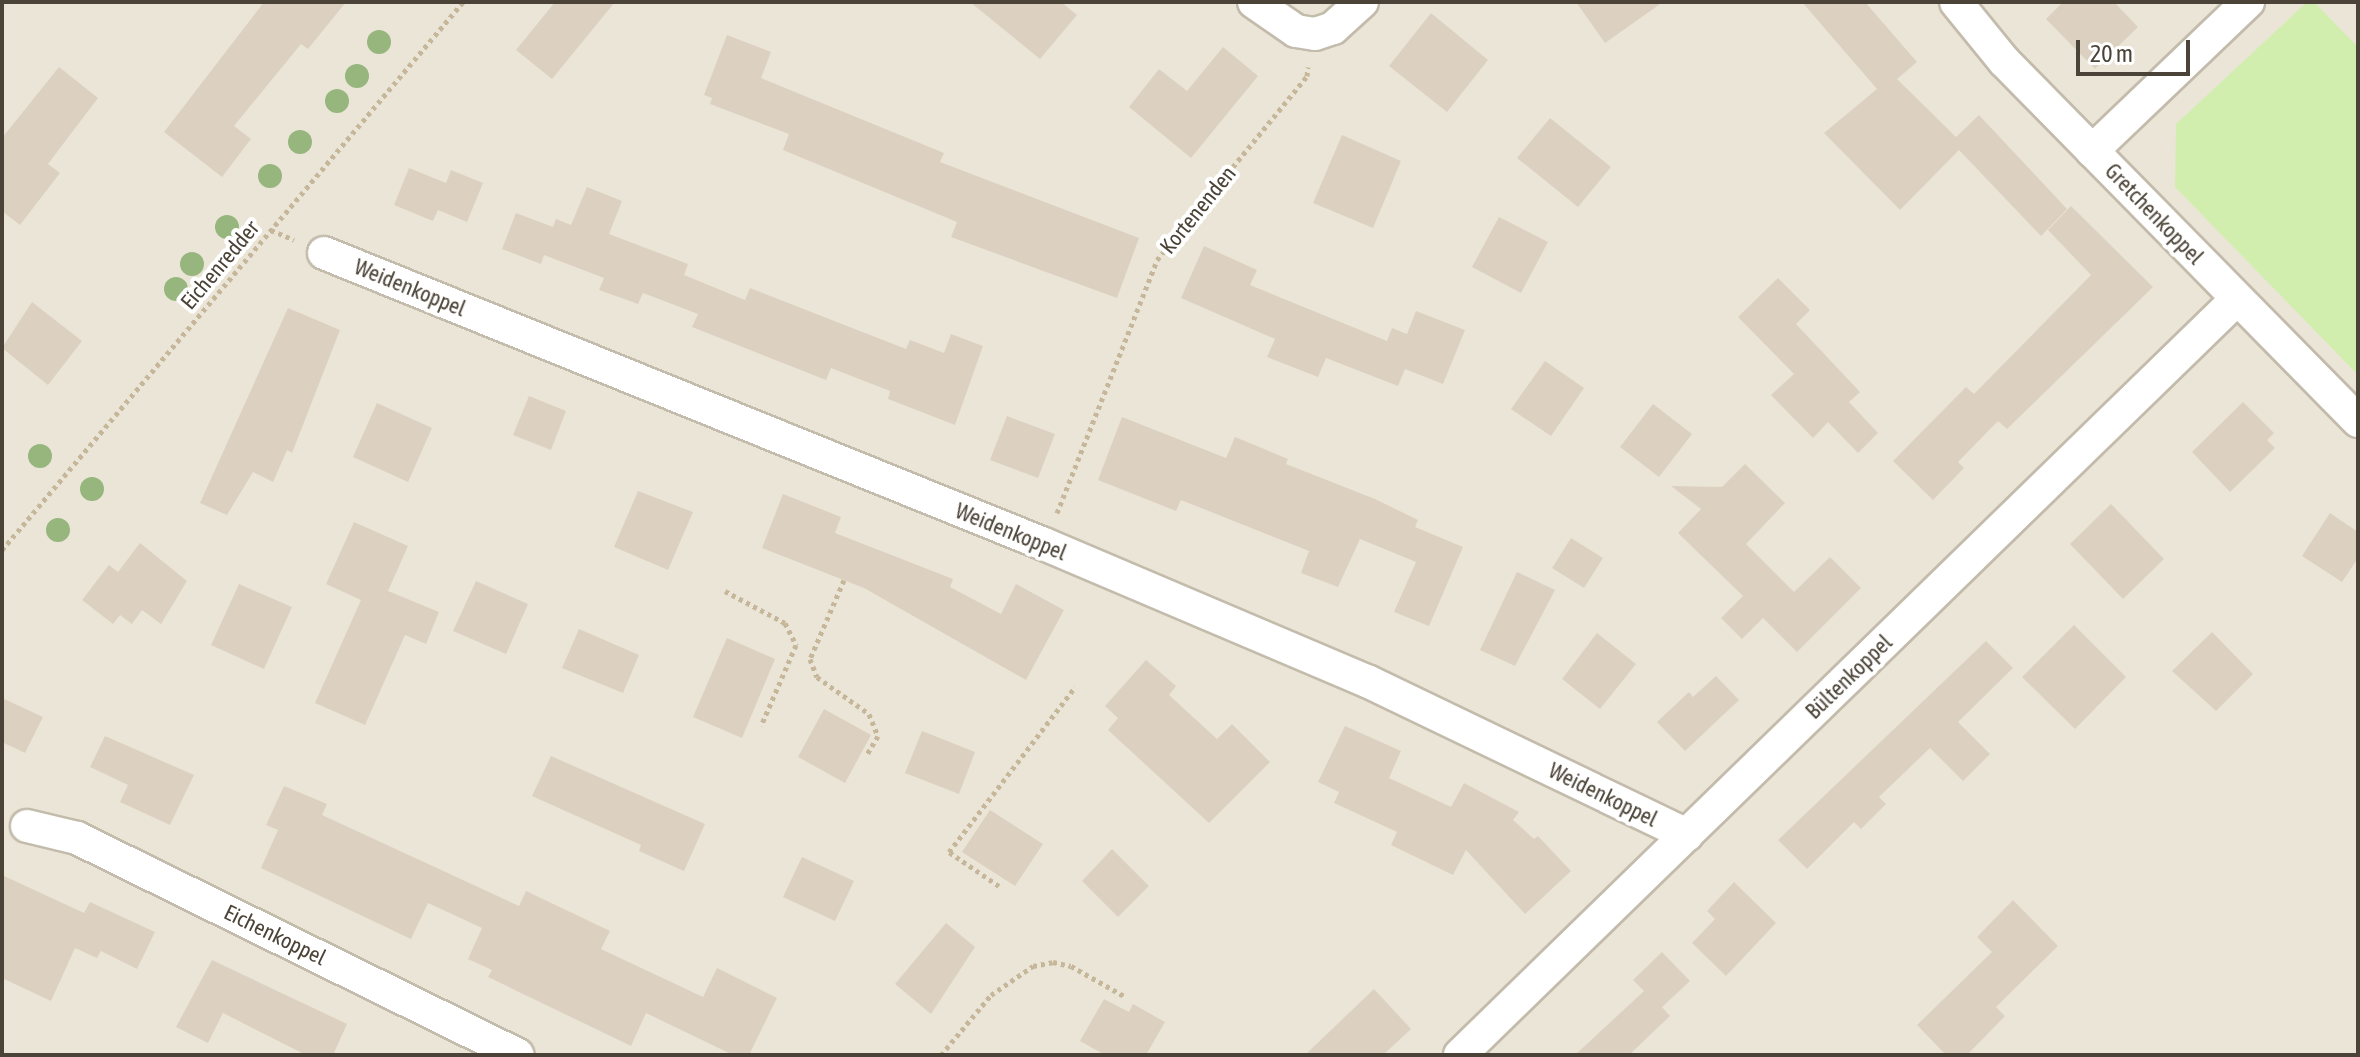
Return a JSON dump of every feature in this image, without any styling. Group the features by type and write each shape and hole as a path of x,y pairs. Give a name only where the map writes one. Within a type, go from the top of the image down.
{"street":[{"path":"1254,2 1296,31 1315,34 1333,28 1362,2"},
{"name":"Gretchenkoppel","path":"1956,2 2004,61 2358,421"},
{"path":"2092,151 2248,2"},
{"name":"Weidenkoppel","path":"324,253 1044,544 1367,681 1687,835"},
{"name":"Bültenkoppel","path":"1460,1055 2237,299"},
{"name":"Eichenkoppel","path":"27,826 77,838 518,1055"}],"path":[{"name":"Eichenredder","path":"2,550 463,2"},
{"name":"Kortenenden","path":"1044,544 1157,260 1307,76 1315,34"},
{"path":"844,580 810,659 817,677 869,714 878,736 867,754"},
{"path":"725,591 785,623 796,645 761,726"},
{"path":"999,886 949,852 1075,687"},
{"path":"941,1055 991,995 1033,966 1053,962 1071,966 1124,996"}],"shaded area":[{"path":"2,2 2358,2 2358,1055 2,1055"}],"green space":[{"path":"2307,2 2314,2 2358,47 2358,375 2175,187 2176,124"}],"building":[{"path":"264,2 346,2 308,49 301,44 234,126 251,139 222,177 164,132"},
{"path":"555,2 615,2 552,79 516,50"},
{"path":"970,2 1061,2 1077,15 1040,59"},
{"path":"1576,2 1663,2 1605,43"},
{"path":"1802,2 1865,2 1917,62 1897,79 1956,137 1979,115 2067,209 2041,236 1959,150 1900,210 1824,133 1877,89"},
{"path":"2063,2 2114,2 2138,27 2095,69 2046,19"},
{"path":"1431,13 1488,60 1447,112 1389,66"},
{"path":"727,35 771,52 761,78 944,153 940,162 1139,238 1117,298 951,237 957,222 783,150 789,134 710,104 712,98 704,95"},
{"path":"1223,47 1258,76 1191,158 1129,107 1159,69 1187,91"},
{"path":"59,67 98,98 48,164 60,173 20,225 2,211 2,138"},
{"path":"1550,118 1611,167 1578,207 1517,158"},
{"path":"1342,135 1401,161 1373,228 1313,203"},
{"path":"409,168 446,183 451,170 483,183 467,222 438,210 433,221 394,205"},
{"path":"587,187 622,201 609,234 688,264 684,275 745,300 750,288 906,349 910,340 944,353 951,334 983,346 955,425 888,399 890,391 831,368 826,380 692,327 698,314 643,293 638,304 599,290 604,278 544,255 541,264 502,249 516,213 553,227 556,219 571,225"},
{"path":"2071,206 2153,287 2007,429 1998,421 1958,462 1964,468 1933,500 1893,461 1966,387 1974,394 2091,275 2048,230"},
{"path":"1499,217 1548,242 1521,293 1472,267"},
{"path":"1204,246 1257,270 1250,285 1387,341 1392,328 1407,334 1416,311 1465,330 1443,384 1405,369 1398,386 1326,358 1318,377 1267,357 1275,339 1181,298"},
{"path":"1778,278 1810,310 1796,324 1860,392 1849,402 1878,433 1858,453 1828,422 1813,438 1771,395 1794,374 1738,317"},
{"path":"32,302 82,341 48,385 2,348"},
{"path":"288,308 340,330 292,453 287,450 273,482 253,472 227,515 200,503"},
{"path":"1545,361 1584,388 1551,436 1511,409"},
{"path":"529,396 566,411 551,450 513,435"},
{"path":"2243,402 2274,433 2267,440 2275,448 2230,492 2192,452"},
{"path":"377,403 432,428 408,482 353,457"},
{"path":"1653,404 1692,434 1659,477 1620,447"},
{"path":"1007,416 1055,434 1038,478 990,460"},
{"path":"1122,417 1226,458 1235,437 1288,459 1286,464 1375,499 1418,520 1415,527 1463,547 1429,626 1394,612 1416,562 1360,539 1338,587 1301,573 1309,551 1181,500 1176,511 1098,480"},
{"path":"1745,464 1785,503 1746,544 1794,592 1830,557 1861,588 1797,652 1763,618 1742,639 1721,618 1743,596 1678,533 1701,509 1671,486 1722,487"},
{"path":"638,491 693,512 668,570 614,547"},
{"path":"783,494 841,517 835,533 953,579 950,587 1001,614 1016,584 1064,610 1026,680 864,588 762,548"},
{"path":"2111,504 2164,559 2123,599 2070,544"},
{"path":"2330,513 2358,532 2358,558 2342,582 2302,556"},
{"path":"354,522 408,546 388,591 439,612 426,644 405,635 365,725 315,703 361,600 326,584"},
{"path":"1571,538 1603,558 1584,588 1552,568"},
{"path":"140,543 187,581 161,624 142,610 132,624 120,615 113,624 82,600 109,565 118,572"},
{"path":"1517,572 1555,590 1515,666 1480,650"},
{"path":"476,581 528,604 506,654 453,631"},
{"path":"239,584 292,607 264,669 211,645"},
{"path":"2074,625 2126,677 2075,729 2022,677"},
{"path":"579,629 639,655 623,693 562,668"},
{"path":"2212,632 2253,674 2216,711 2172,671"},
{"path":"1597,633 1636,664 1600,709 1562,679"},
{"path":"727,638 775,659 742,738 693,717"},
{"path":"1986,641 2013,668 1958,722 1990,754 1963,781 1930,748 1879,797 1886,804 1861,829 1854,822 1807,869 1778,840"},
{"path":"1146,660 1176,686 1169,695 1217,739 1232,724 1270,762 1209,823 1108,730 1118,718 1105,706"},
{"path":"1716,676 1739,700 1685,751 1657,722 1689,692 1693,697"},
{"path":"2,698 43,717 25,753 2,742"},
{"path":"824,709 871,735 845,783 798,757"},
{"path":"1345,726 1401,751 1389,778 1451,807 1464,783 1519,812 1513,820 1534,839 1538,836 1571,871 1525,914 1466,850 1453,875 1391,845 1397,832 1334,803 1339,792 1318,782"},
{"path":"922,731 975,752 959,794 905,773"},
{"path":"105,736 194,775 170,825 120,802 128,785 90,767"},
{"path":"551,756 705,824 684,871 639,851 641,845 532,796"},
{"path":"284,786 327,804 322,815 519,906 526,891 610,931 601,949 703,997 717,968 777,998 749,1055 733,1055 646,1013 631,1046 488,977 492,970 468,959 482,928 428,903 411,939 261,868 278,830 266,825"},
{"path":"990,810 1043,844 1015,886 962,852"},
{"path":"1112,849 1149,886 1118,917 1082,881"},
{"path":"802,857 854,881 835,921 783,897"},
{"path":"2,875 84,913 90,902 155,932 137,969 101,951 97,958 75,948 51,1001 2,978"},
{"path":"1734,882 1776,923 1726,976 1692,943 1715,919 1707,911"},
{"path":"2013,900 2058,946 1996,1007 2005,1016 1967,1055 1946,1055 1917,1025 1992,952 1977,937"},
{"path":"946,923 975,947 931,1014 895,984"},
{"path":"1662,952 1690,981 1662,1007 1670,1016 1629,1055 1575,1055 1644,991 1633,980"},
{"path":"212,960 347,1024 333,1055 306,1055 223,1013 208,1043 176,1027"},
{"path":"1374,989 1411,1029 1383,1055 1305,1055"},
{"path":"1104,999 1129,1012 1133,1004 1165,1022 1146,1055 1105,1055 1080,1041"}]}
